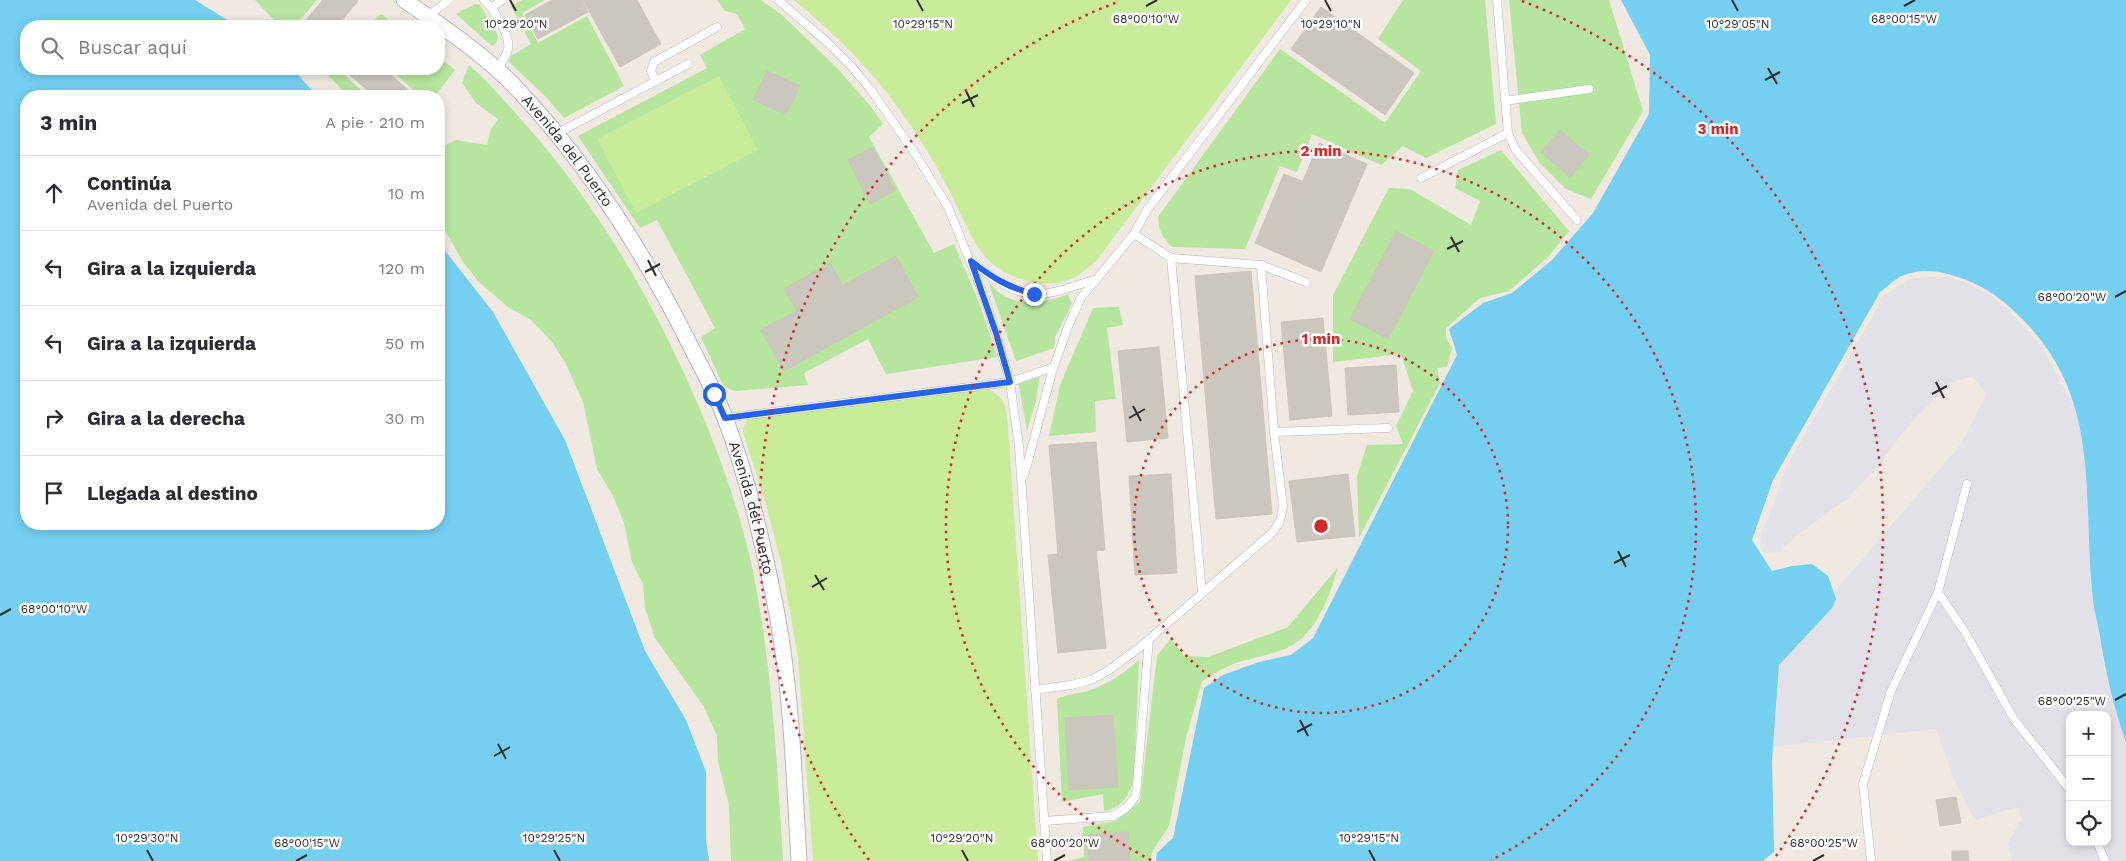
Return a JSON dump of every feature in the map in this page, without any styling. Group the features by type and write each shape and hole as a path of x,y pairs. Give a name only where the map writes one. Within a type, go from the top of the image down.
{"street":[{"name":"Avenida del Puerto","path":"404,0 433,20"},
{"name":"Avenida del Puerto","path":"445,30 519,91 571,151 646,262 682,328 725,418 757,524 777,616 790,713 799,861"}],"lane":[{"path":"428,16 449,0"},
{"path":"484,0 492,7 509,40 506,57 496,70"},
{"path":"492,7 503,0"},
{"path":"778,0 851,66 876,96 936,186 948,207 971,261 996,333 1010,382 1023,482 1034,690 1047,861"},
{"path":"1023,482 1054,367 1069,324 1081,298 1134,234 1147,210 1306,0"},
{"path":"1497,0 1508,133 1515,150 1577,220"},
{"path":"656,82 651,71 654,62 717,27"},
{"path":"556,134 688,64"},
{"path":"1505,101 1589,89"},
{"path":"1421,178 1508,133"},
{"path":"1134,234 1171,258 1261,265 1306,282"},
{"path":"1171,258 1202,592"},
{"path":"971,261 994,279 1016,289 1034,294 1056,291 1094,280"},
{"path":"1034,690 1072,685 1091,680 1109,670 1273,532 1280,521 1283,506 1274,432 1261,265"},
{"path":"725,418 1010,382 1054,367"},
{"path":"1274,432 1388,428"},
{"path":"1871,861 1863,784 1891,691 1938,592 1967,484"},
{"path":"1938,592 1965,632 2014,719 2066,785"},
{"path":"1044,821 1113,816 1126,808 1136,796 1148,639"},
{"path":"2099,846 2105,861"}],"shaded area":[{"path":"1948,277 1966,282 1991,296 2010,311 2043,348 2078,415 2084,449 2092,591 2104,667 2126,742 2126,861 2012,861 2008,842 2022,820 2018,807 1975,820 1955,782 1936,729 1773,747 1781,654 1962,443 1986,394 1973,376 1948,384 1907,427 1876,469 1846,500 1797,535 1779,552 1764,553 1760,546 1761,532 1774,503 1786,467 1882,297 1911,279"}],"green space":[{"path":"255,0 317,0 300,20 274,20"},
{"path":"522,0 545,0 522,13 538,43 587,16 624,86 564,118 546,97 506,59 531,44 511,6"},
{"path":"717,0 761,0 781,14 838,69 872,108 883,124 869,137 934,253 954,244 980,305 997,357 886,374 868,339 804,373 808,385 735,391 727,388 722,383 701,337 715,328 657,220 640,228 578,136 707,68 700,55 745,29 737,14 725,11"},
{"path":"794,0 1291,0 1097,260 1072,279 1062,282 1041,283 1019,279 1008,274 990,262 983,254 969,231 935,164 896,105 856,57"},
{"path":"1403,0 1485,0 1496,124 1426,158 1403,146 1381,165 1312,134 1297,172 1280,166 1245,249 1173,247 1169,244 1162,234 1158,217 1280,49 1385,123 1421,71 1378,39"},
{"path":"1509,0 1609,0 1643,111 1591,199 1566,189 1539,162 1522,133"},
{"path":"475,4 480,5 498,36 497,42 492,46 456,14"},
{"path":"381,14 390,20 374,20"},
{"path":"445,62 455,70 440,90 414,90 396,75 445,75"},
{"path":"469,65 500,96 543,145 589,206 630,269 649,303 683,371 714,443 739,517 759,603 773,713 783,861 731,861 729,805 718,761 717,736 704,707 655,638 645,608 643,584 632,562 624,523 613,496 597,469 583,402 566,364 552,342 531,320 508,307 479,282 463,262 445,230 445,146 455,140 487,145 491,129 498,119 476,103 462,83"},
{"path":"328,75 345,75 361,90 342,90"},
{"path":"719,76 758,150 636,213 597,139"},
{"path":"1501,150 1569,231 1548,257 1509,291 1480,298 1446,328 1446,338 1452,348 1447,367 1437,368 1440,383 1359,538 1357,476 1367,445 1403,444 1396,426 1413,391 1401,354 1333,362 1333,295 1389,188 1410,189 1471,225 1480,201 1455,188 1458,170"},
{"path":"988,281 1003,296 1013,300 1037,302 1068,294 1072,304 1055,337 1054,348 1016,361"},
{"path":"1119,307 1123,325 1107,328 1116,399 1095,401 1096,432 1049,436 1060,385 1093,308"},
{"path":"1040,373 1036,401 1027,431 1018,381"},
{"path":"984,387 996,394 1003,402 1007,418 1038,861 813,861 798,657 781,562 743,428 747,420 757,416"},
{"path":"1338,567 1321,613 1310,629 1297,642 1281,650 1232,665 1202,681 1186,738 1169,826 1153,850 1150,861 1069,861 1084,857 1083,827 1115,821 1140,802 1157,656 1171,638 1184,656 1208,657 1288,627"},
{"path":"1139,660 1134,778 1130,790 1120,804 1110,810 1104,811 1103,794 1062,802 1057,699 1088,691 1109,682"}],"water":[{"path":"0,0 195,0 227,20 20,20 20,75 298,75 312,90 20,90 20,530 445,530 445,251 493,312 565,440 645,651 686,720 706,772 706,839 709,861 0,861"},
{"path":"1621,0 2126,0 2126,742 2110,687 2094,606 2084,450 2078,417 2067,385 2051,355 2028,325 2001,300 1987,290 1953,275 1935,271 1916,272 1898,278 1880,292 1773,480 1752,540 1772,571 1812,564 1828,576 1836,599 1832,608 1779,665 1772,760 1774,852 1763,861 1156,861 1157,853 1173,838 1204,688 1223,675 1259,662 1291,655 1313,638 1457,355 1449,329 1483,303 1512,293 1552,260 1593,213 1649,114 1650,55"}],"building":[{"path":"323,0 358,1 342,20 306,20"},
{"path":"552,0 582,0 588,12 538,39 525,15"},
{"path":"583,0 637,0 661,44 620,67"},
{"path":"1321,7 1414,73 1385,115 1291,49"},
{"path":"767,71 800,86 786,115 753,100"},
{"path":"350,75 391,75 408,90 367,90"},
{"path":"1560,130 1589,155 1570,177 1541,152"},
{"path":"1319,143 1367,164 1321,272 1273,251"},
{"path":"873,147 895,191 870,204 848,160"},
{"path":"1284,174 1302,181 1273,251 1255,243"},
{"path":"1396,231 1434,251 1388,339 1350,319"},
{"path":"896,256 918,297 784,371 761,330"},
{"path":"830,263 842,284 797,311 784,289"},
{"path":"1251,271 1272,514 1216,519 1195,276"},
{"path":"1323,318 1332,416 1290,420 1281,322"},
{"path":"1159,347 1168,438 1127,442 1118,351"},
{"path":"1396,365 1399,412 1348,415 1345,368"},
{"path":"1096,442 1105,550 1058,554 1049,445"},
{"path":"1171,474 1177,573 1135,575 1129,476"},
{"path":"1348,474 1355,536 1297,542 1289,481"},
{"path":"1096,550 1106,648 1058,653 1048,555"},
{"path":"1113,715 1118,787 1069,790 1065,718"},
{"path":"1956,797 1961,823 1940,826 1936,800"},
{"path":"1128,832 1130,861 1089,861 1087,835"},
{"path":"1952,851 1968,851 1969,861 1952,861"}],"route":[{"path":"714,394 725,418 1010,382 996,333 971,261 994,279 1016,289 1034,294"}]}
